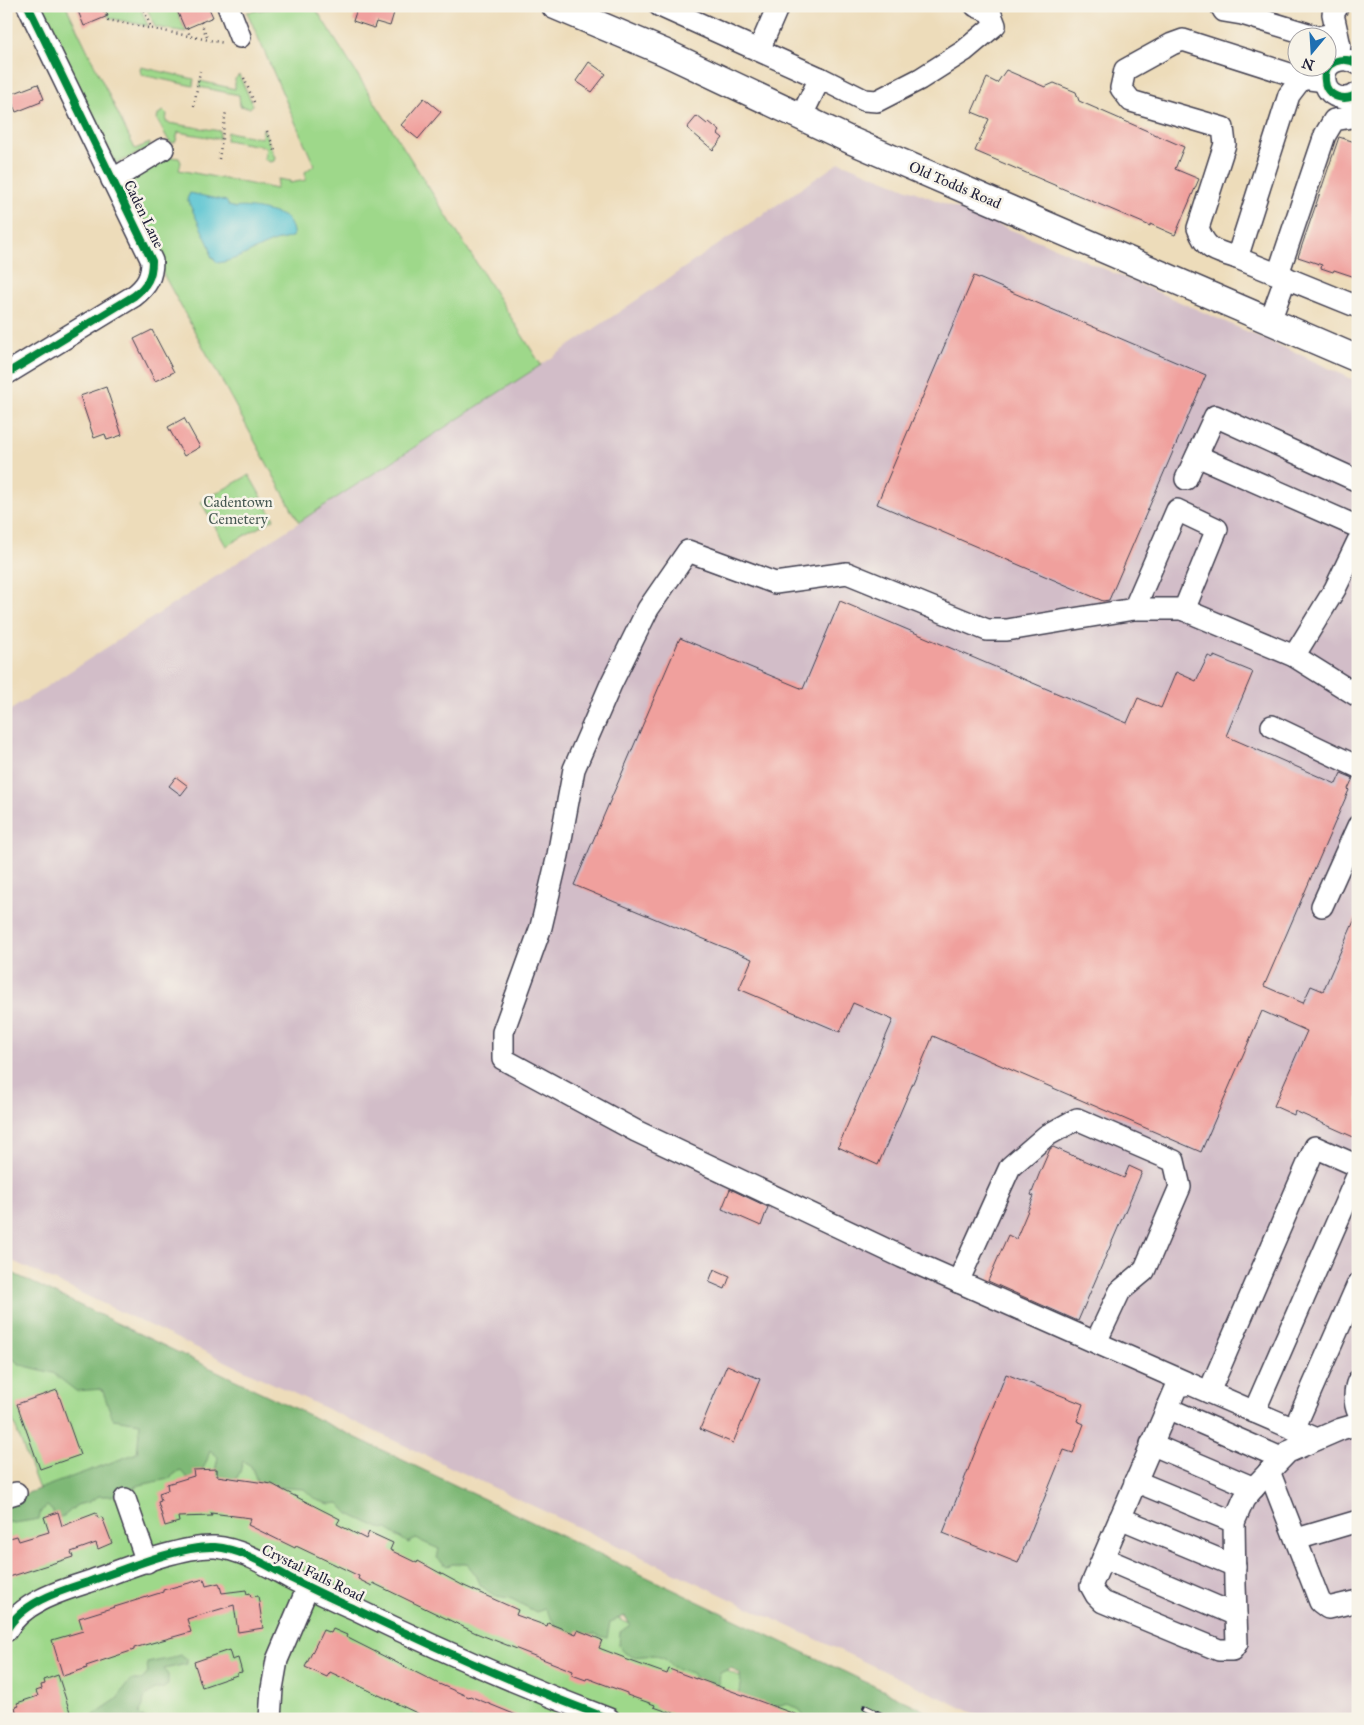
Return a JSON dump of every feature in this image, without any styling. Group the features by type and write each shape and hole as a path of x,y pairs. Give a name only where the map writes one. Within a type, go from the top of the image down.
{"main road":[{"name":"Old Todds Road","path":"561,7 664,52 852,141 1358,359"}],"street":[{"name":"Caden Lane","path":"6,374 134,296 143,289 151,278 152,261 28,6"},
{"path":"228,6 232,37"},
{"path":"660,6 820,78 864,100 877,101 920,79 964,51 995,25 990,12 976,6"},
{"path":"758,50 778,6"},
{"path":"1221,6 1224,11 1242,14 1318,37 1337,33"},
{"path":"1338,6 1333,14 1337,33 1350,61"},
{"path":"1286,73 1183,40 1172,44 1126,70 1121,88 1131,100 1224,128 1225,144 1198,228 1203,241 1208,247 1358,307"},
{"path":"1350,61 1358,43"},
{"path":"1270,321 1282,275 1325,135 1334,120 1353,106 1332,94 1324,81 1325,73 1335,61 1350,61"},
{"path":"801,117 820,78"},
{"path":"1237,258 1289,94 1302,78 1324,81"},
{"path":"112,180 163,149"},
{"path":"1186,479 1215,416 1358,481"},
{"path":"1197,456 1358,527"},
{"path":"1134,609 1177,510 1217,529 1184,610"},
{"path":"1294,656 1335,589 1358,541"},
{"path":"1316,1439 902,1257 636,1131 504,1060 503,1032 541,928 574,769 611,684 648,609 688,551 775,583 847,573 987,630 1007,630 1134,609 1184,610 1294,656 1358,696"},
{"path":"1272,726 1358,767"},
{"path":"1322,906 1358,826"},
{"path":"958,1282 1010,1167 1046,1136 1077,1119 1165,1157 1174,1161 1180,1187 1144,1271 1120,1291 1096,1342"},
{"path":"1199,1388 1315,1147 1358,1166"},
{"path":"1254,1412 1358,1174"},
{"path":"1294,1430 1358,1284"},
{"path":"1358,1381 1355,1406 1358,1412"},
{"path":"1199,1388 1177,1386 1091,1586 1103,1602 1219,1650 1232,1650 1238,1643 1234,1522 1244,1500 1288,1452 1316,1439 1358,1424"},
{"path":"1167,1408 1275,1465 1297,1539 1320,1602 1328,1608 1358,1600"},
{"path":"1152,1444 1254,1488"},
{"path":"1136,1481 1234,1522"},
{"path":"125,1499 147,1562"},
{"path":"1120,1518 1235,1566"},
{"path":"1297,1539 1358,1520"},
{"name":"Crystal Falls Road","path":"6,1631 10,1623 27,1609 52,1594 189,1549 215,1547 250,1557 308,1587 445,1652 609,1719"},
{"path":"1103,1558 1236,1615"},
{"path":"270,1719 272,1689 277,1660 308,1587"}],"path":[{"path":"102,6 108,20 227,43 232,37"},
{"path":"142,6 152,28"},
{"path":"201,22 206,40"},
{"path":"187,28 190,36"},
{"path":"194,106 200,71"},
{"path":"244,78 254,102"},
{"path":"219,159 226,111"},
{"path":"267,131 276,153"}],"shaded area":[{"path":"840,162 1059,249 1358,382 1358,1719 986,1719 6,1258 6,713 541,365"}],"green space":[{"path":"36,6 66,6 135,149 150,143 149,148 116,164"},
{"path":"118,6 136,6 137,9 140,7 148,26 109,18 106,11"},
{"path":"146,6 175,6 186,32 155,27"},
{"path":"289,6 314,6 541,365 299,522 161,270 124,183 127,179 170,157 179,158 181,162 179,170 276,189 278,179 290,181 290,183 306,180 305,172 314,165 247,12"},
{"path":"141,67 194,79 193,86 142,75"},
{"path":"239,75 253,105 250,108 240,106 239,95 199,87 200,81 235,89 235,79"},
{"path":"164,111 167,114 166,122 220,131 219,139 178,132 176,141 173,143 169,141 157,120 158,114"},
{"path":"263,128 275,158 274,161 270,162 264,159 266,147 226,140 227,132 262,138"},
{"name":"Cadentown Cemetery","path":"249,475 274,519 226,546 201,502"},
{"path":"6,1270 943,1719 805,1719 800,1710 786,1703 771,1709 739,1699 740,1674 731,1668 720,1673 719,1684 716,1689 699,1683 692,1673 673,1667 665,1659 654,1655 633,1657 625,1653 619,1646 620,1632 630,1625 625,1616 610,1622 607,1638 595,1634 582,1636 560,1632 545,1609 536,1612 510,1598 495,1596 481,1586 476,1575 467,1564 447,1566 437,1558 439,1549 416,1539 408,1543 387,1529 379,1528 349,1514 339,1503 330,1504 316,1500 304,1489 259,1486 251,1466 243,1461 234,1483 214,1476 218,1457 210,1450 203,1468 190,1481 180,1470 168,1479 140,1485 111,1496 99,1496 89,1502 77,1505 64,1516 54,1518 53,1511 47,1506 41,1511 39,1519 15,1523 9,1522 6,1524 6,1501 137,1453 140,1423 113,1419 102,1389 76,1391 53,1373 21,1365 6,1354"},
{"path":"6,1349 200,1433 215,1428 829,1719 6,1719 6,1504 40,1492 6,1402"},
{"path":"180,1655 187,1659 187,1664 164,1669 168,1675 168,1685 162,1689 156,1689 144,1698 143,1706 139,1713 145,1719 87,1719 117,1699 130,1680 142,1680 148,1673 147,1663"}],"water":[{"path":"190,193 226,201 229,206 236,208 253,208 282,216 290,224 293,236 273,242 232,260 218,263 211,256 210,247 187,199"}],"building":[{"path":"76,6 104,6 108,16 84,26"},
{"path":"175,6 208,6 213,17 185,29"},
{"path":"358,6 396,6 390,26 376,22 374,28 353,21"},
{"path":"589,62 606,74 592,92 576,81"},
{"path":"1006,70 1045,87 1054,83 1076,92 1079,101 1184,147 1175,169 1199,179 1175,235 975,151 989,119 972,112 987,78 997,83"},
{"path":"38,84 44,99 16,112 9,95"},
{"path":"424,98 441,112 418,139 401,125"},
{"path":"697,116 707,124 709,122 720,131 718,134 723,138 713,150 687,128"},
{"path":"1339,137 1358,143 1358,278 1321,268 1322,265 1298,257"},
{"path":"974,276 1206,375 1109,600 1103,601 877,504"},
{"path":"152,330 174,372 155,381 134,339"},
{"path":"106,387 122,435 107,440 105,434 94,438 80,396"},
{"path":"184,418 200,447 184,456 168,427"},
{"path":"840,601 1127,723 1138,698 1161,708 1176,672 1196,681 1208,656 1214,658 1214,656 1253,672 1226,736 1336,784 1341,773 1353,778 1264,986 1303,1003 1311,986 1323,991 1358,912 1358,1139 1295,1111 1294,1115 1274,1106 1307,1031 1262,1011 1201,1152 933,1036 878,1165 838,1147 893,1020 853,1003 840,1032 739,989 752,959 574,885 680,638 803,689"},
{"path":"176,777 188,786 181,795 169,786"},
{"path":"1053,1147 1124,1178 1129,1166 1142,1172 1078,1321 988,1281 1008,1235 1016,1239 1034,1196 1031,1195 1040,1172 1050,1149"},
{"path":"730,1189 768,1207 761,1226 722,1209"},
{"path":"714,1269 730,1276 725,1289 709,1282"},
{"path":"727,1365 760,1379 733,1443 700,1429"},
{"path":"1006,1374 1083,1404 1077,1421 1084,1424 1073,1453 1064,1450 1018,1563 943,1533"},
{"path":"57,1390 80,1455 40,1469 17,1404"},
{"path":"217,1469 217,1476 272,1484 340,1519 337,1524 366,1539 369,1532 393,1543 390,1550 417,1563 418,1561 462,1585 518,1610 516,1615 547,1626 548,1623 576,1634 578,1630 602,1640 599,1648 625,1659 667,1674 669,1669 696,1678 803,1717 803,1719 689,1719 654,1707 655,1705 627,1695 627,1693 587,1678 586,1680 572,1675 573,1671 476,1633 373,1583 372,1586 358,1579 359,1576 248,1525 251,1518 211,1513 212,1516 178,1517 179,1522 165,1526 158,1502 161,1501 159,1493 168,1490 167,1484 194,1476 193,1470"},
{"path":"58,1512 62,1526 96,1513 98,1518 102,1517 112,1543 98,1549 96,1543 71,1552 73,1557 6,1578 6,1539 17,1536 19,1541 49,1532 44,1517"},
{"path":"204,1579 206,1586 219,1583 222,1593 246,1590 247,1594 250,1593 251,1597 258,1596 263,1628 238,1632 234,1605 187,1619 191,1632 134,1648 134,1650 63,1676 52,1640 83,1631 79,1618 163,1592 163,1590"},
{"path":"333,1629 439,1684 526,1719 417,1719 419,1714 330,1672 327,1677 305,1667 323,1630 331,1633"},
{"path":"229,1650 232,1660 238,1658 242,1672 202,1687 194,1662"},
{"path":"58,1675 71,1715 57,1719 18,1719 15,1707 19,1706 17,1703 38,1696 36,1691 42,1689 41,1685 45,1684 44,1680"}],"railway":[{"path":"865,1707 890,1719"}],"cycle path":[{"path":"6,374 134,296 148,281 152,267 152,261 28,6"},
{"path":"1358,64 1352,61 1341,60 1330,64 1325,74 1326,87 1337,97 1348,98 1358,93"},
{"path":"6,1631 22,1612 42,1599 66,1589 169,1554 201,1547 225,1548 255,1559 322,1594 448,1652 544,1694 609,1719"}]}
